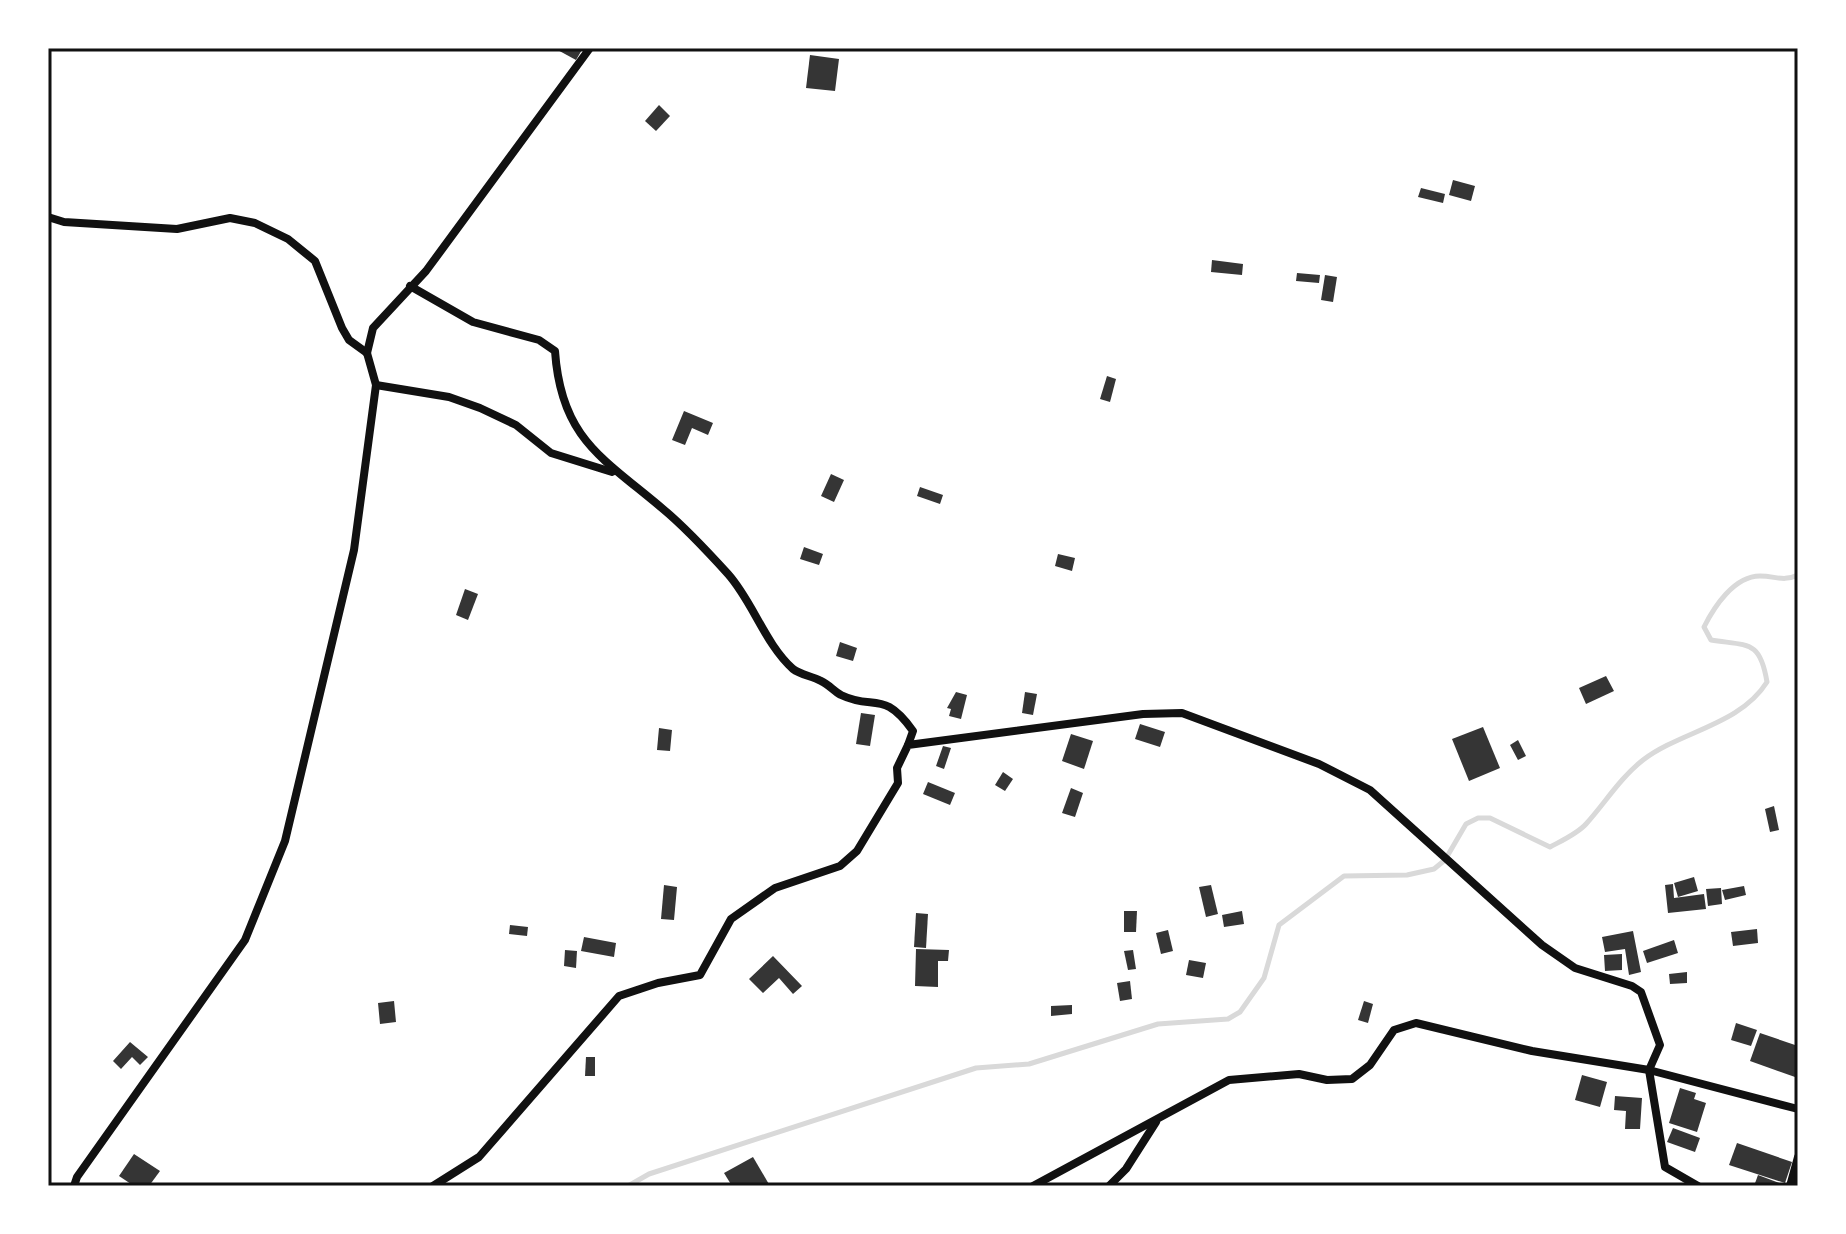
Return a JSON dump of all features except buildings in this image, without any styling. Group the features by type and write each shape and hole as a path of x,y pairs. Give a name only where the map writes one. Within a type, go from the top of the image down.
{"street":[{"path":"74,1186 77,1177 245,940 285,841 354,550 376,385 367,353 373,328 435,258 590,48"},
{"path":"48,217 64,222 177,229 230,218 255,223 288,239 315,261 342,328 349,340 367,353"},
{"path":"410,286 473,322 539,340 555,351 566,409 588,445 615,473 664,510 729,575 775,646 795,670 822,681 842,696 881,701 902,716 913,731 897,768 898,783 857,851 840,866 775,888 731,919 700,975 658,983 619,996 479,1157 433,1186"},
{"path":"376,385 449,397 480,408 516,425 551,453 615,473"},
{"path":"908,745 1143,714 1182,713 1319,764 1370,790 1553,953 1575,968 1632,986 1641,992 1660,1045 1649,1070 1665,1167 1698,1186"},
{"path":"1033,1186 1229,1080 1299,1074 1352,1079 1370,1065 1394,1030 1416,1023 1532,1051 1649,1070 1798,1109"},
{"path":"1109,1186 1126,1169 1156,1121"},
{"path":"1790,1186 1798,1157"}],"waterway":[{"path":"628,1186 649,1174 976,1068 1029,1064 1158,1024 1228,1019 1240,1012 1264,978 1279,925 1344,876 1407,875 1434,869 1445,860 1466,824 1478,818 1490,818 1550,847 1582,828 1643,760 1742,708 1767,682 1761,659 1744,645 1711,640 1704,627 1719,602 1742,581 1760,576 1784,578 1798,575"}]}
